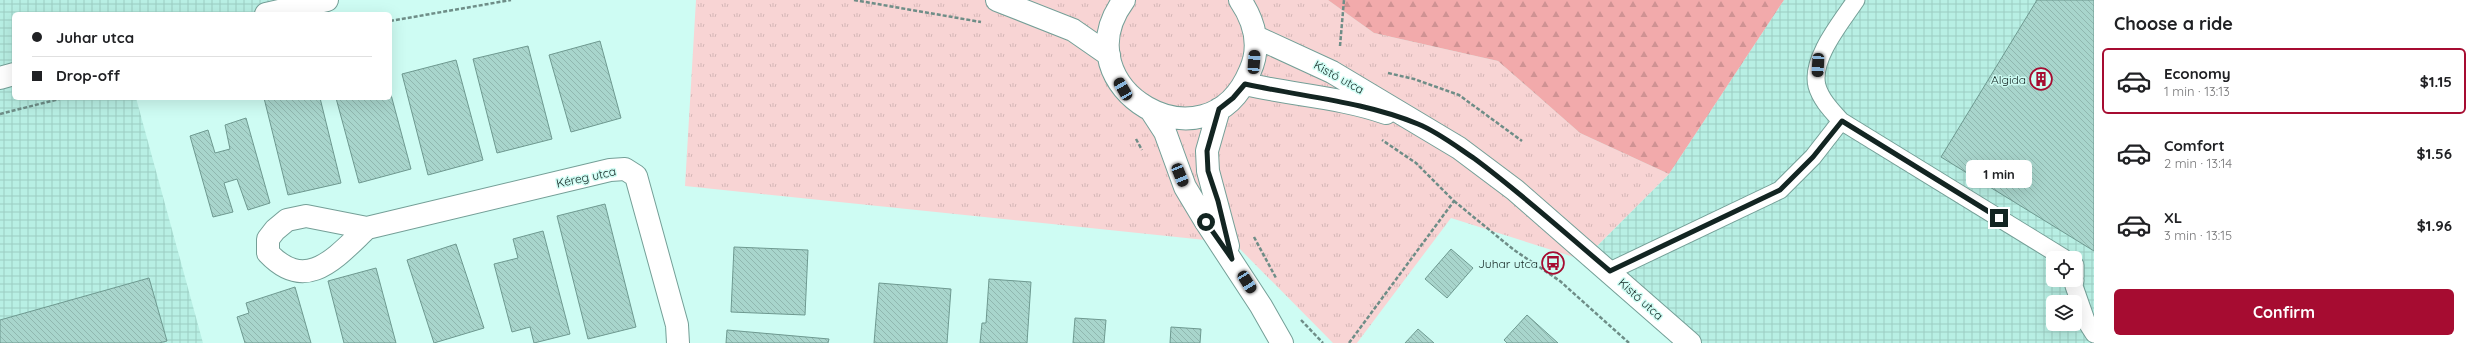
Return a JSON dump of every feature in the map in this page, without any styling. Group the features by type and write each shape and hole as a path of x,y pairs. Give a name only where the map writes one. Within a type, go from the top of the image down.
{"street":[{"path":"275,12 327,0"},
{"path":"997,0 1073,30 1109,56"},
{"path":"1124,0 1116,10 1109,32 1109,56 1114,73 1123,89 1136,103 1152,112 1169,117 1186,119 1203,116 1219,109 1233,98 1245,84 1254,62 1256,37 1250,14 1240,0"},
{"name":"Kistó utca","path":"1256,37 1332,72 1442,137 1488,169 1610,271 1690,343"},
{"path":"0,78 12,75"},
{"name":"Kistó utca","path":"1245,84 1283,93 1347,102 1419,124"},
{"path":"1219,109 1207,151 1208,171 1218,201 1232,259"},
{"path":"1152,112 1165,132 1185,187 1206,222 1232,259 1282,343"},
{"name":"Kéreg utca","path":"367,228 610,170 625,169 636,176 676,325 678,343"}],"lane":[{"path":"1856,0 1828,42 1818,65 1817,85 1826,106 1842,121 2053,251"},
{"path":"1610,271 1780,190 1813,157 1842,121"},
{"path":"2074,287 2086,323 2094,334"}],"path":[{"path":"392,21 511,0"},
{"path":"854,0 985,22"},
{"path":"1340,47 1344,0"},
{"path":"1380,72 1414,78 1459,95 1522,141"},
{"path":"0,114 55,100"},
{"path":"1376,137 1394,146 1416,163 1454,201 1514,250 1560,282 1629,343"},
{"path":"1349,343 1454,201"},
{"path":"1252,233 1277,280"},
{"path":"1300,319 1323,343"}],"shaded area":[{"path":"0,0 317,0 266,12 12,12 12,100 137,100 203,343 0,343"},
{"path":"1784,0 2094,0 2094,343 1677,343 1583,260 1669,174"}],"green space":[{"path":"696,0 1328,0 1374,33 1498,61 1580,133 1669,174 1583,260 1451,218 1357,343 1333,343 1234,243 685,186"},
{"path":"1328,0 1784,0 1669,174 1580,133 1498,61 1374,33"}],"building":[{"name":"Algida","path":"2037,0 2094,0 2094,251 1941,157"},
{"path":"600,41 621,118 571,132 549,55"},
{"path":"528,46 552,139 497,153 473,59"},
{"path":"456,60 483,160 428,175 402,74"},
{"path":"392,98 411,169 359,183 337,100 392,100"},
{"path":"264,100 320,100 341,183 288,195"},
{"path":"246,118 270,203 248,210 237,179 224,183 233,212 213,217 190,136 208,130 215,153 230,149 225,125"},
{"path":"605,204 636,327 588,339 557,216"},
{"path":"543,231 570,334 534,343 530,327 512,332 494,264 518,258 513,239"},
{"path":"456,244 484,328 434,343 407,260"},
{"path":"734,247 808,250 805,315 731,312"},
{"path":"1451,249 1473,268 1447,298 1425,279"},
{"path":"376,268 396,343 344,343 328,281"},
{"path":"149,278 167,341 159,343 0,343 0,320"},
{"path":"989,279 1031,282 1027,343 980,343 982,323 986,323"},
{"path":"879,283 951,289 947,343 874,343"},
{"path":"295,287 311,343 245,343 237,317 249,313 246,303"},
{"path":"1527,315 1558,343 1507,343 1504,340"},
{"path":"1075,318 1106,320 1104,343 1073,343"},
{"path":"1171,327 1201,329 1200,343 1170,343"},
{"path":"1418,329 1434,343 1405,343"},
{"path":"727,330 829,339 828,343 726,343"}],"place":[{"name":"Algida","path":"2041,79"},
{"name":"Juhar utca","path":"1553,263"}],"route":[{"path":"1206,222 1232,259 1218,201 1208,171 1207,151 1219,109 1233,98 1245,84 1283,93 1347,102 1378,110 1419,124 1442,137 1488,169 1515,190 1610,271 1780,190 1813,157 1842,121 1999,218"}]}
